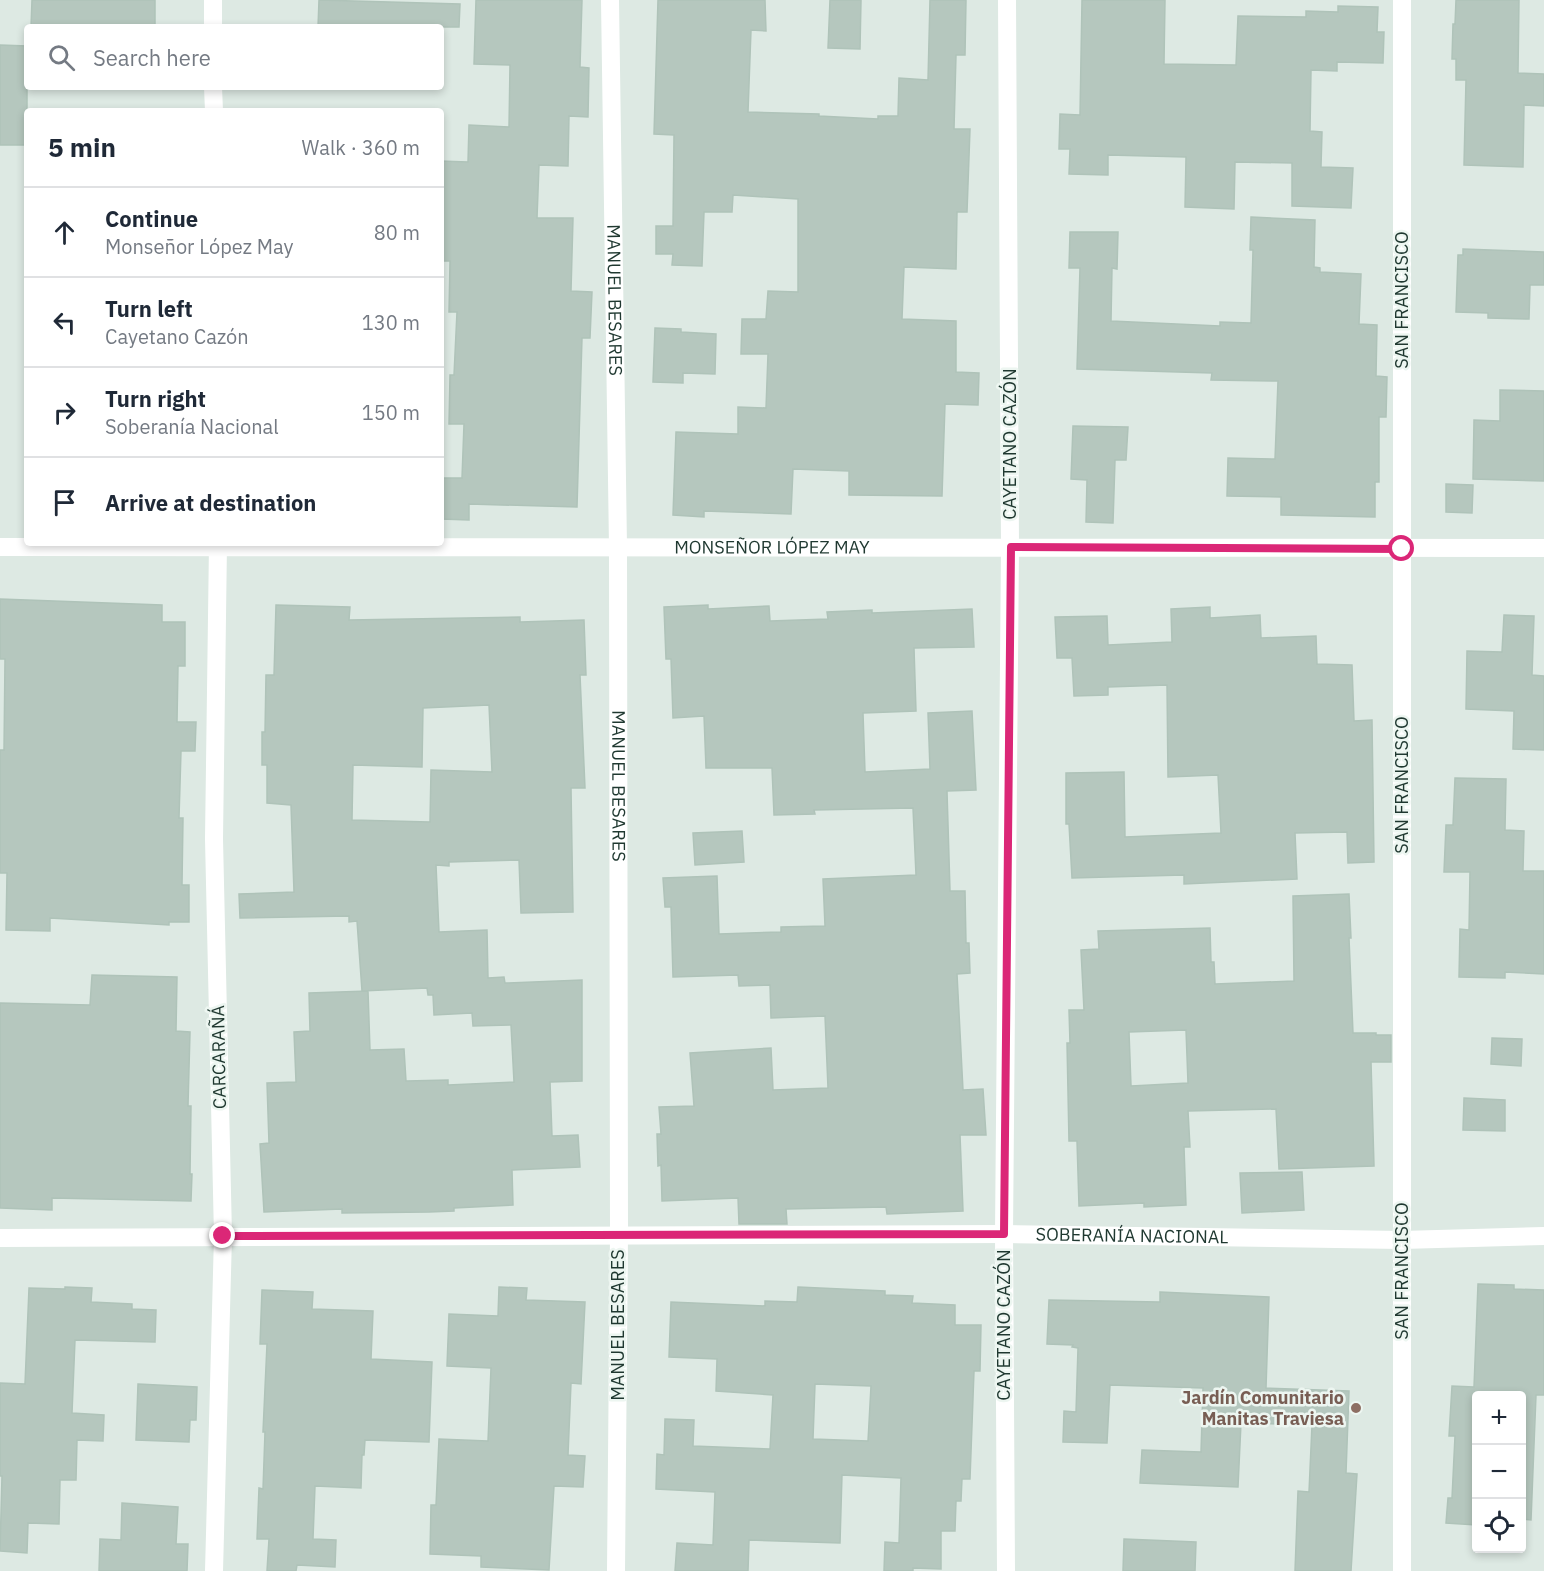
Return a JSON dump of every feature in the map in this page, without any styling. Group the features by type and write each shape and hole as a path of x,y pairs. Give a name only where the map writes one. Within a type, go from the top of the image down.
{"street":[{"path":"213,0 213,24"},
{"name":"MANUEL BESARES","path":"610,0 618,547 619,1234 616,1571"},
{"name":"CAYETANO CAZÓN","path":"1006,1571 1004,1234 1011,547 1007,0"},
{"name":"SAN FRANCISCO","path":"1402,0 1402,1571"},
{"path":"213,90 214,108"},
{"name":"MONSEÑOR LÓPEZ MAY","path":"0,547 109,546"},
{"name":"CARCARAÑÁ","path":"214,1571 223,1236 214,839 218,546"},
{"name":"MONSEÑOR LÓPEZ MAY","path":"418,546 1544,548"},
{"name":"SOBERANÍA NACIONAL","path":"0,1238 1004,1234 1402,1240 1544,1236"}],"building":[{"path":"32,0 155,0 155,24 31,24"},
{"path":"319,0 460,4 459,27 444,27 444,24 318,24"},
{"path":"476,0 582,0 580,67 589,68 588,117 569,116 568,166 539,165 537,218 573,218 571,291 592,292 590,338 582,338 577,507 469,504 469,520 444,519 444,478 462,478 464,424 449,424 450,375 454,375 457,312 449,312 450,261 444,261 444,161 468,162 469,125 509,127 510,65 474,64"},
{"path":"658,0 765,0 766,31 751,30 748,112 819,114 819,116 878,119 878,116 898,116 899,78 928,80 930,0 966,0 965,55 956,55 954,129 970,129 967,212 957,212 956,269 904,267 902,319 956,321 956,372 979,373 978,405 945,404 942,496 849,495 849,471 793,469 791,514 704,511 704,517 673,515 676,432 738,434 738,407 766,408 768,354 741,354 742,319 766,319 768,291 798,292 798,199 733,195 732,212 704,212 702,266 672,265 673,254 656,254 656,226 673,226 674,135 654,134"},
{"path":"830,0 861,0 860,49 828,48"},
{"path":"1082,0 1165,0 1164,64 1236,65 1238,16 1306,17 1306,11 1338,12 1338,6 1378,7 1377,32 1384,32 1383,63 1337,62 1337,71 1311,70 1310,131 1322,132 1321,167 1353,168 1351,208 1292,206 1292,163 1235,162 1234,209 1185,207 1186,157 1108,155 1108,175 1069,174 1070,149 1059,149 1060,114 1080,115"},
{"path":"1456,0 1519,0 1518,73 1544,74 1544,106 1524,105 1523,167 1464,165 1466,80 1456,80 1456,59 1452,59"},
{"path":"0,45 24,46 24,90 27,90 27,108 24,108 24,145 0,145"},
{"path":"1251,217 1315,220 1314,267 1320,268 1320,272 1361,274 1359,324 1377,325 1376,376 1387,377 1386,417 1379,417 1379,482 1375,482 1375,517 1281,515 1281,497 1227,496 1228,458 1275,459 1278,381 1211,380 1212,373 1077,369 1080,268 1069,268 1070,232 1118,232 1117,269 1112,268 1111,321 1220,326 1220,322 1251,323 1253,250 1250,250"},
{"path":"1463,249 1544,252 1544,285 1530,285 1529,319 1488,318 1488,313 1456,312 1458,255 1463,255"},
{"path":"655,328 716,334 715,374 683,373 683,383 653,382"},
{"path":"1500,390 1544,391 1544,481 1473,479 1474,420 1500,421"},
{"path":"1073,426 1128,427 1126,460 1115,460 1113,523 1086,522 1087,480 1071,479"},
{"path":"1446,484 1473,485 1472,513 1446,512"},
{"path":"0,599 162,605 162,622 185,622 185,666 178,666 177,722 196,722 195,751 181,751 179,818 183,818 182,885 189,885 189,922 169,922 169,925 50,918 50,931 6,930 7,873 0,873 0,750 4,750 5,659 0,659"},
{"path":"276,605 350,607 349,620 520,617 520,622 584,620 586,675 580,675 585,788 571,788 573,912 521,913 519,860 449,862 449,866 436,865 439,932 487,930 488,978 504,977 505,983 582,980 582,1081 550,1082 552,1136 578,1135 580,1167 512,1170 513,1205 454,1208 454,1211 429,1212 342,1213 342,1209 264,1212 260,1144 269,1143 267,1083 296,1082 294,1032 310,1031 309,993 368,991 370,1050 404,1049 406,1081 448,1080 448,1085 514,1082 511,1025 473,1026 472,1013 434,1015 433,995 428,995 427,988 362,991 357,921 349,922 349,916 240,918 239,894 294,892 291,805 267,803 267,765 262,765 266,675 274,675","holes":["489,705 492,772 431,770 430,822 352,820 353,765 422,767 423,708"]},
{"path":"708,605 708,609 769,606 770,621 828,619 827,612 872,610 872,613 972,609 974,647 914,648 916,711 863,713 865,772 930,769 928,713 972,711 976,790 947,791 950,891 965,891 966,943 969,943 970,973 957,974 963,1090 983,1089 986,1135 960,1135 963,1211 887,1214 886,1207 786,1209 787,1224 739,1224 738,1198 662,1201 661,1165 658,1166 657,1134 661,1134 659,1107 694,1106 690,1053 771,1048 773,1090 828,1088 825,1016 771,1018 770,985 739,986 738,975 673,977 671,907 665,907 663,878 717,876 719,934 781,932 781,927 825,926 823,879 916,875 913,808 814,810 815,814 774,815 772,768 706,768 704,716 673,718 671,659 666,659 664,607"},
{"path":"1210,607 1210,618 1260,615 1261,638 1316,636 1317,664 1352,665 1354,721 1372,720 1374,862 1348,863 1347,832 1295,833 1297,879 1184,884 1184,875 1072,878 1069,824 1066,824 1066,773 1124,772 1125,837 1221,833 1218,775 1168,777 1167,685 1108,687 1108,695 1074,696 1072,658 1057,658 1055,617 1107,616 1108,645 1172,642 1171,609"},
{"path":"1504,615 1534,616 1532,675 1544,676 1544,750 1513,749 1514,711 1466,709 1467,651 1502,652"},
{"path":"1455,778 1506,779 1505,830 1524,831 1523,871 1544,871 1544,974 1505,972 1505,978 1459,977 1460,929 1469,930 1470,872 1444,872 1446,825 1453,825"},
{"path":"742,831 744,862 695,865 693,833"},
{"path":"1349,894 1353,1033 1391,1035 1391,1062 1371,1062 1374,1166 1279,1169 1276,1109 1188,1111 1190,1147 1184,1147 1186,1205 1144,1207 1144,1203 1079,1206 1077,1141 1069,1141 1067,1043 1070,1043 1069,1010 1084,1010 1081,950 1099,949 1098,931 1210,928 1211,962 1214,962 1215,984 1294,981 1293,896","holes":["1186,1030 1188,1083 1131,1086 1129,1032"]},
{"path":"92,975 177,977 176,1031 190,1032 188,1106 191,1106 191,1201 52,1198 52,1210 0,1208 0,1003 90,1005"},
{"path":"1492,1038 1522,1039 1521,1066 1491,1064"},
{"path":"1464,1098 1505,1100 1505,1131 1463,1130"},
{"path":"1302,1172 1304,1210 1242,1213 1240,1173"},
{"path":"1478,1284 1514,1285 1514,1289 1544,1290 1544,1395 1536,1395 1531,1520 1526,1520 1526,1391 1472,1391 1472,1525 1446,1523 1448,1498 1452,1498 1455,1436 1449,1436 1452,1386 1474,1387"},
{"path":"65,1287 92,1288 91,1302 132,1304 132,1309 156,1310 155,1342 75,1340 72,1413 104,1415 103,1441 77,1440 76,1480 60,1480 59,1524 28,1523 27,1553 0,1551 2,1476 0,1476 0,1383 25,1384 29,1288 65,1289"},
{"path":"499,1287 527,1288 526,1300 585,1302 581,1384 571,1383 568,1455 585,1456 583,1487 554,1486 549,1570 481,1567 481,1556 430,1554 431,1505 436,1505 439,1439 488,1441 491,1368 447,1366 449,1314 498,1316"},
{"path":"798,1287 885,1291 885,1295 913,1296 912,1303 955,1305 955,1325 981,1325 980,1371 974,1371 970,1479 962,1479 961,1501 956,1501 955,1531 941,1531 941,1569 913,1568 913,1571 884,1571 885,1542 899,1543 901,1478 842,1475 840,1543 749,1540 748,1571 675,1571 677,1543 713,1545 715,1492 656,1489 657,1454 664,1455 665,1419 694,1420 693,1446 770,1449 773,1395 716,1391 717,1359 669,1357 671,1302 765,1306 765,1301 797,1302","holes":["815,1384 871,1386 868,1441 813,1439"]},
{"path":"262,1290 313,1292 312,1309 373,1311 371,1359 432,1362 429,1442 365,1440 361,1488 315,1486 313,1539 336,1540 335,1567 297,1565 296,1571 267,1571 269,1539 257,1539 259,1488 263,1489 267,1344 260,1344"},
{"path":"1160,1292 1269,1297 1266,1388 1349,1391 1346,1473 1357,1474 1351,1571 1295,1571 1298,1491 1309,1492 1312,1425 1241,1423 1238,1487 1140,1483 1142,1450 1201,1452 1203,1388 1110,1385 1107,1443 1063,1442 1064,1411 1076,1412 1078,1348 1072,1347 1073,1345 1047,1344 1049,1300 1160,1302"},
{"path":"138,1384 197,1387 196,1420 190,1420 189,1442 136,1440"},
{"path":"122,1503 178,1507 176,1544 188,1544 187,1571 99,1571 100,1539 121,1540"},
{"path":"1124,1539 1196,1542 1195,1571 1123,1571"}],"place":[{"name":"Jardín Comunitario Manitas Traviesa","path":"1356,1408"}],"route":[{"path":"223,1236 1004,1234 1011,547 1402,549"}]}
